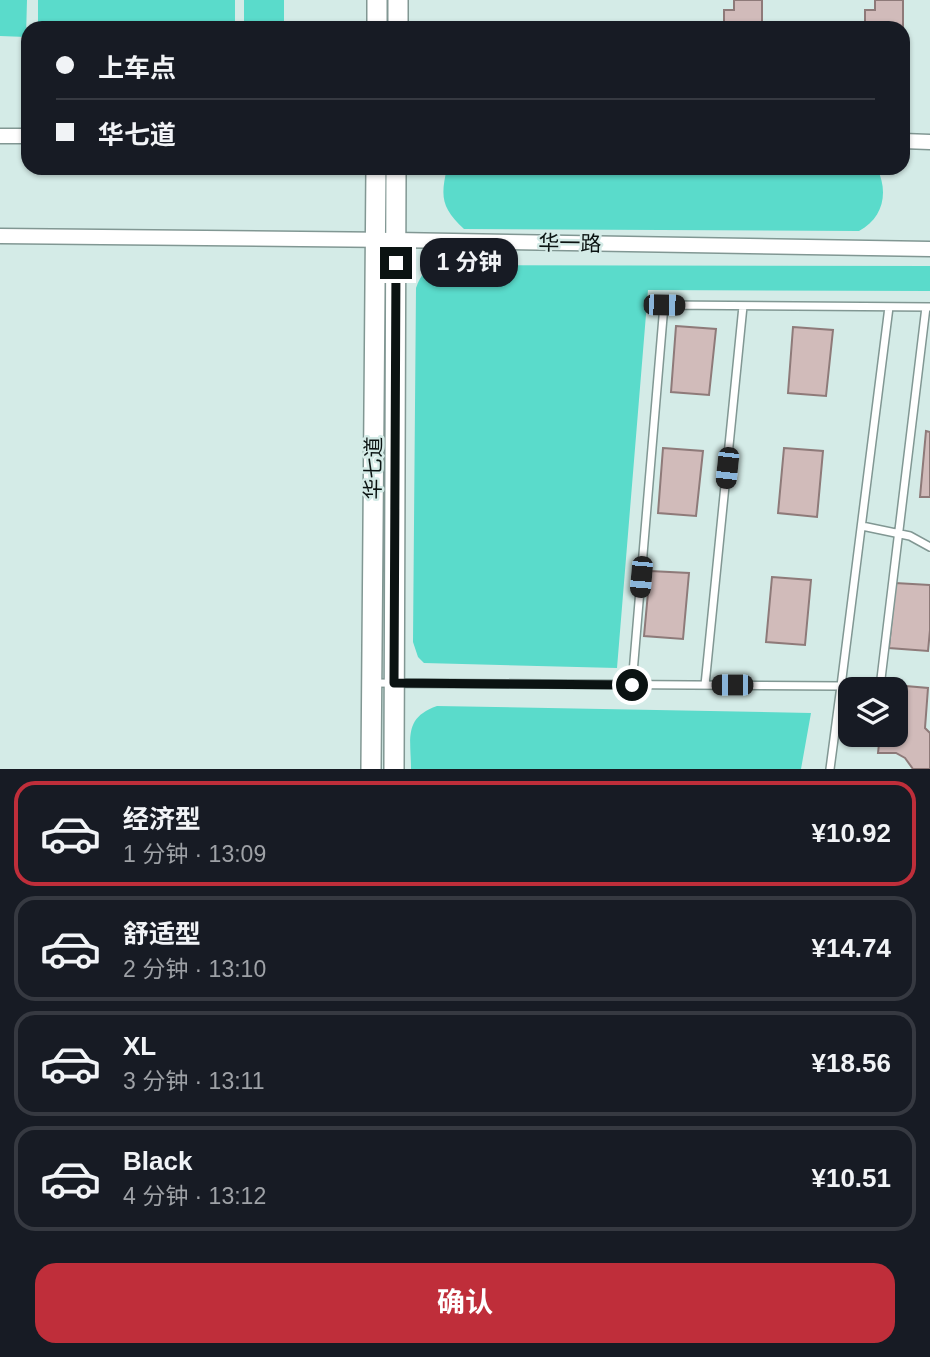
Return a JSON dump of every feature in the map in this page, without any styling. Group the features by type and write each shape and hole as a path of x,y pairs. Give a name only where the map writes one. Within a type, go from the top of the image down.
{"street":[{"path":"377,0 377,21"},
{"path":"398,0 398,21"},
{"path":"0,136 21,136"},
{"path":"910,141 930,142"},
{"name":"华七道","path":"371,769 376,175"},
{"name":"华七道","path":"394,769 396,175"},
{"name":"华一路","path":"0,236 375,239 930,249"}],"lane":[{"path":"632,685 664,305 928,307 881,677"},
{"path":"705,685 743,306"},
{"path":"842,677 889,307"},
{"path":"862,526 910,536 930,547"},
{"path":"371,683 838,686"},
{"path":"830,769 838,709"}],"green space":[{"path":"0,0 27,0 26,21 21,21 21,37 0,36"},
{"path":"38,0 235,0 235,21 38,21"},
{"path":"244,0 284,0 284,21 244,21"},
{"path":"446,175 880,175 883,195 882,204 874,219 859,231 464,229 447,208 444,187"},
{"path":"440,265 930,266 930,291 648,290 617,668 424,663 418,657 413,642 416,288 425,272"},
{"path":"437,706 811,713 801,769 411,769 410,739 414,723 426,711"}],"building":[{"path":"734,0 762,0 762,21 724,21 724,10 734,10"},
{"path":"875,0 903,0 903,21 865,21 865,10 875,10"},
{"path":"676,326 716,329 709,395 671,392"},
{"path":"793,327 833,330 826,396 788,393"},
{"path":"926,431 930,432 930,497 920,497"},
{"path":"663,448 703,451 696,516 658,513"},
{"path":"784,448 823,451 817,517 778,513"},
{"path":"650,571 689,573 683,639 644,636"},
{"path":"772,577 811,580 805,645 766,642"},
{"path":"895,583 930,585 928,651 889,648"},
{"path":"908,686 928,688 925,728 930,733 930,769 913,769 905,758 896,753 878,753 879,747 908,747"}],"route":[{"path":"396,263 394,683 632,685"}]}
